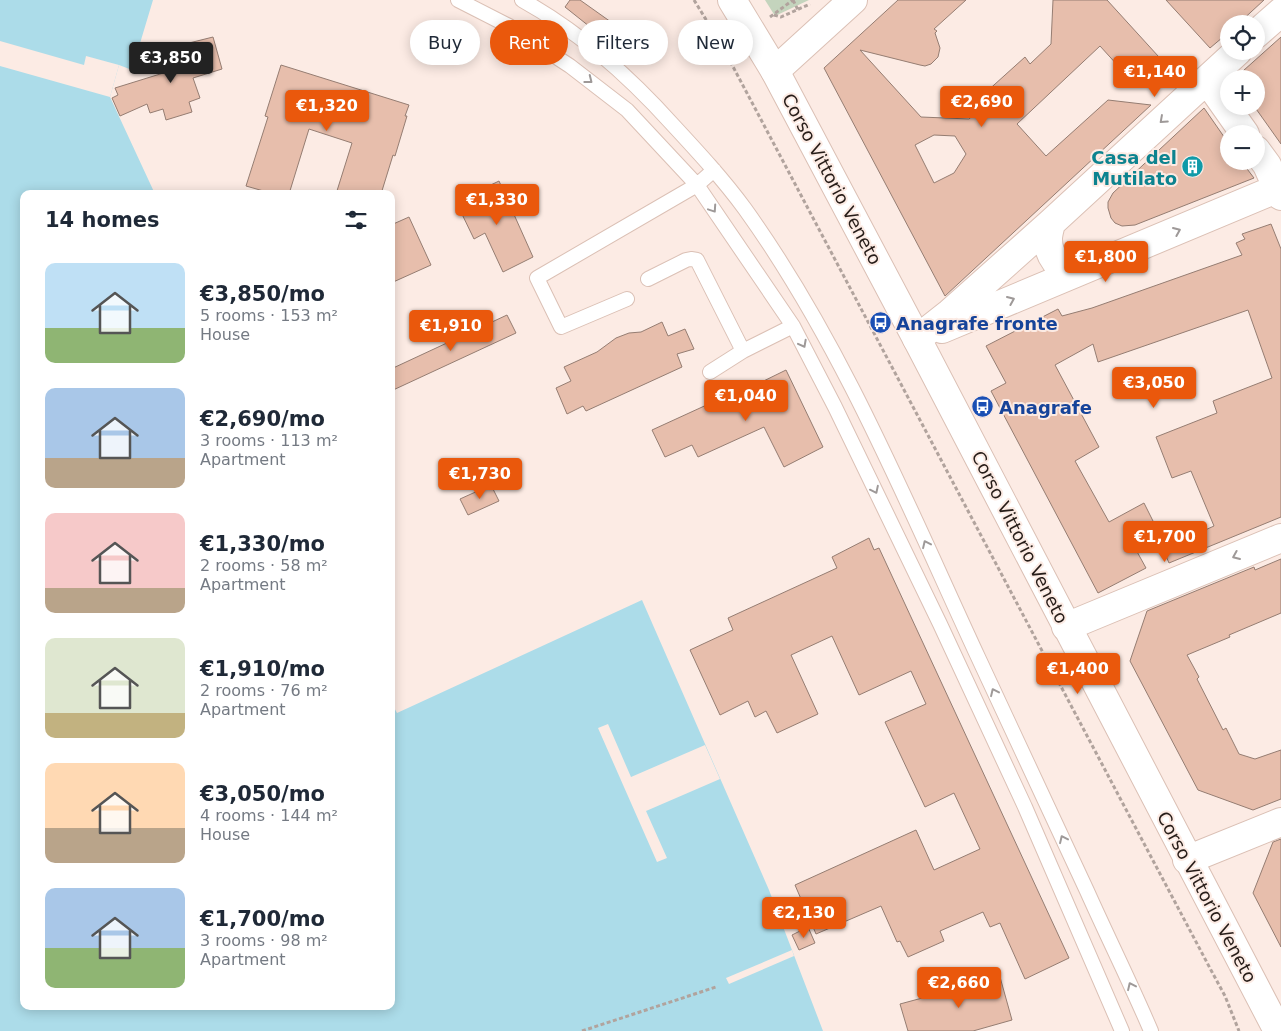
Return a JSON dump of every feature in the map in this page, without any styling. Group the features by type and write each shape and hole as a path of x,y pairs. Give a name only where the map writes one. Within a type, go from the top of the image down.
{"street":[{"name":"Corso Vittorio Veneto","path":"732,0 775,71 917,339 1187,860 1278,1031"},
{"path":"775,71 853,0"},
{"path":"1265,26 1281,12"},
{"path":"917,339 950,313 1051,223 1228,60"},
{"path":"1207,80 1238,125"},
{"path":"917,339 1280,190 1265,164"},
{"path":"1051,223 1048,239 1052,255 1059,267 1066,272 1075,273"},
{"path":"1066,627 1281,538"},
{"path":"1187,860 1281,822"}],"lane":[{"path":"458,0 509,26 570,66 627,110 697,185 793,326 840,415 944,633 1025,808 1122,1031"},
{"path":"522,0 569,29 627,76 714,170 744,207 799,293 832,350 886,459 1151,1031"},
{"path":"627,298 561,327 537,278 697,185 714,170"},
{"path":"648,279 686,260 697,260 743,351"},
{"path":"710,372 743,351 793,326"}],"path":[{"path":"694,0 721,44 1203,954 1239,1031"},
{"path":"798,10 793,0 774,15 781,17 798,10 814,2"},
{"path":"582,1031 716,987"}],"green space":[{"path":"765,0 809,0 775,16"}],"water":[{"path":"0,0 153,0 132,70 119,65 110,97 153,190 20,190 20,1010 395,1010 395,709 397,713 642,600 769,890 823,1031 0,1031"}],"pier":[{"path":"0,41 84,65 86,56 119,65 110,97 0,66"},
{"path":"608,724 631,777 705,745 720,779 646,811 667,858 657,862 598,728"},
{"path":"792,950 794,956 729,984 726,978"}],"building":[{"path":"570,0 580,0 608,20 581,20 565,7"},
{"path":"898,0 966,0 934,29 937,31 935,33 940,48 938,57 931,64 925,66 860,50 921,117 969,119 990,100 984,94 1025,57 1030,64 1051,44 1053,0 1107,0 1179,79 1130,79 1100,46 1017,124 1046,156 1108,100 1151,105 945,296 824,68","holes":["934,135 955,136 966,154 954,173 934,183 915,145"]},
{"path":"1166,0 1264,0 1248,15 1220,15 1220,40 1210,48"},
{"path":"213,37 222,69 193,78 200,98 189,102 192,112 166,120 163,109 150,113 147,104 120,116 112,98 118,95 115,88 186,66 181,45"},
{"path":"1281,37 1281,144 1260,115 1265,115 1265,70 1244,70 1255,60 1265,60 1265,51"},
{"path":"281,65 409,105 395,156 393,155 382,190 337,190 352,143 309,129 290,190 260,190 246,186 268,117 265,116"},
{"name":"Casa del Mutilato","path":"1204,108 1220,131 1220,170 1248,170 1254,178 1135,225 1122,226 1115,223 1111,218 1108,202 1113,193"},
{"path":"499,181 533,257 503,272 485,233 474,239 460,210 472,204 468,196"},
{"path":"409,217 431,265 395,281 395,223"},
{"path":"1271,224 1281,249 1281,517 1169,563 1163,549 1214,526 1191,471 1172,478 1156,437 1217,413 1213,401 1272,378 1248,310 1098,362 1093,344 1055,365 1099,447 1075,461 1109,522 1144,503 1158,531 1158,538 1155,541 1135,548 1146,568 1098,593 991,391 1006,383 986,346 1058,309 1062,316 1092,308 1242,255 1236,243 1245,239 1242,234"},
{"path":"507,315 516,333 395,389 395,367"},
{"path":"662,322 668,336 685,329 694,349 677,354 682,367 586,411 583,406 567,414 556,388 571,381 564,367 597,352 616,338 629,333 641,332"},
{"path":"786,370 823,447 784,467 764,427 698,457 692,445 665,457 652,430 724,397 725,400"},
{"path":"491,485 499,501 468,515 460,499"},
{"path":"869,538 874,550 879,548 1069,958 1025,979 1000,923 990,927 983,912 940,931 944,941 908,957 900,941 897,942 881,906 816,934 795,885 916,830 934,870 980,849 954,793 925,807 885,722 926,704 911,671 859,695 832,636 791,655 818,714 777,733 766,711 755,717 748,701 720,715 690,650 733,630 728,618 837,568 832,557"},
{"path":"1281,559 1281,613 1187,655 1223,730 1226,728 1239,754 1255,759 1281,750 1281,799 1253,810 1198,790 1130,661 1147,611 1254,567 1255,570"},
{"path":"1281,839 1281,947 1253,893 1273,842"},
{"path":"808,927 815,943 799,950 792,935"},
{"path":"1000,977 1012,1020 973,1031 908,1031 900,1004"}],"place":[{"name":"Casa del Mutilato","path":"1193,167"},
{"name":"Anagrafe fronte","path":"880,323"},
{"name":"Anagrafe","path":"983,407"}]}
